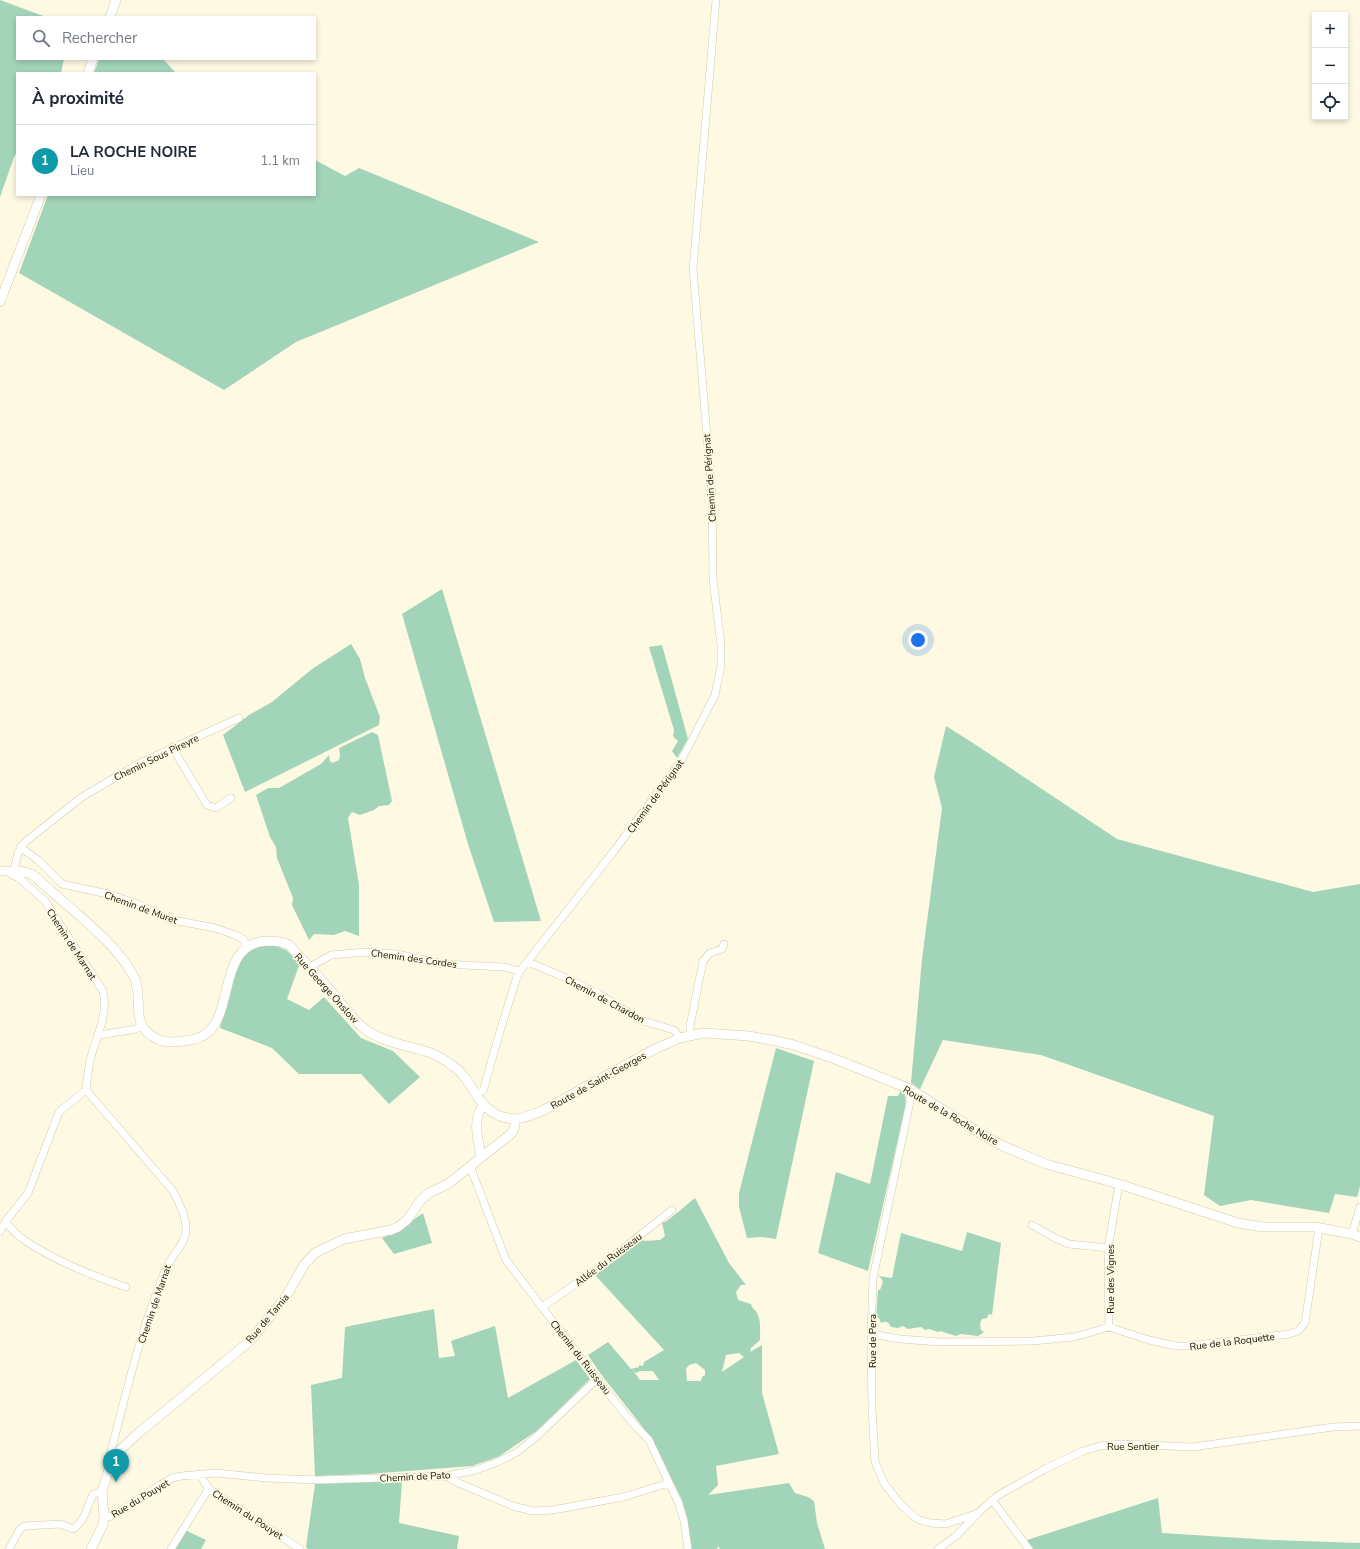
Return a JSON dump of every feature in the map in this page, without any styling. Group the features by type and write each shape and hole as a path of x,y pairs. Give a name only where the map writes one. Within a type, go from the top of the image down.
{"street":[{"path":"110,16 116,0"},
{"name":"Chemin de Pérignat","path":"475,1093 483,1091 502,1024 520,971 614,851 681,761 715,695 721,666 721,645 713,579 712,496 693,269 716,0"},
{"path":"88,72 93,60"},
{"path":"0,302 41,196"},
{"name":"Chemin Sous Pireyre","path":"20,847 82,797 118,774 239,718"},
{"path":"172,748 207,805 216,808 231,798"},
{"path":"20,847 7,871 27,872 33,875 109,942 125,962 135,979 138,998 138,1018 142,1026 160,1041 175,1042 193,1040 205,1035 213,1027 221,1009 229,979 238,958 247,946"},
{"name":"Chemin de Muret","path":"20,847 38,860 62,884 108,894 138,904 168,919 215,928 235,935 243,940 247,946"},
{"name":"Chemin de Marnat","path":"7,871 20,879 45,901 103,991 105,1000 104,1014 99,1035 90,1061 86,1090 173,1191 186,1223 186,1233 183,1241 169,1262 145,1326 109,1459 110,1466"},
{"name":"Rue George Onslow","path":"247,946 264,941 275,941 288,944 361,1026 375,1036 431,1053 456,1067 483,1105"},
{"path":"690,1035 690,1026 703,961 710,953 722,949 724,944"},
{"name":"Chemin des Cordes","path":"310,967 331,956 343,953 366,952 397,954 443,964 504,967 520,971"},
{"name":"Chemin de Chardon","path":"528,962 592,991 640,1020 674,1030 680,1038"},
{"path":"99,1035 136,1029 142,1026"},
{"name":"Route de la Roche Noire","path":"680,1038 703,1033 748,1036 794,1045 835,1059 910,1089 964,1124 1003,1146 1046,1164 1119,1184 1238,1223 1263,1227 1319,1228 1356,1236"},
{"name":"Route de Saint-Georges","path":"515,1120 526,1118 542,1111 653,1050 680,1038"},
{"name":"Rue de Pera","path":"910,1089 910,1102 873,1278 871,1334 872,1408 875,1462 884,1483 901,1505 917,1519 930,1524 946,1524 978,1512"},
{"path":"0,1232 5,1222 28,1193 59,1112 86,1090"},
{"path":"481,1156 476,1131 478,1112 483,1105 497,1115 515,1120"},
{"name":"Rue de Tamia","path":"104,1517 103,1494 110,1466 120,1450 251,1340 287,1295 304,1265 315,1253 344,1239 398,1227 407,1220 421,1200 429,1193 448,1184 481,1156 512,1133 515,1126 515,1120"},
{"name":"Chemin du Ruisseau","path":"470,1166 506,1260 630,1420 649,1440 680,1509 688,1549"},
{"name":"Rue des Vignes","path":"1109,1327 1108,1248 1119,1184"},
{"path":"1356,1236 1360,1207"},
{"name":"Allée du Ruisseau","path":"542,1307 596,1270 672,1210"},
{"path":"5,1222 20,1237 51,1255 97,1278 126,1287"},
{"path":"1032,1225 1055,1238 1070,1244 1108,1248"},
{"name":"Rue de la Roquette","path":"1109,1327 1149,1340 1176,1346 1289,1334 1298,1331 1306,1323 1319,1228"},
{"path":"871,1334 939,1342 1033,1341 1074,1336 1109,1327"},
{"name":"Chemin de Pato","path":"200,1475 216,1473 266,1478 319,1480 446,1476 476,1470 498,1462 517,1452 535,1438 598,1379"},
{"name":"Rue Sentier","path":"938,1549 956,1536 978,1512 997,1496 1045,1468 1083,1451 1100,1446 1120,1444 1193,1447 1333,1427 1360,1426"},
{"name":"Chemin du Pouyet","path":"200,1475 209,1489 300,1549"},
{"name":"Rue du Pouyet","path":"104,1517 113,1516 172,1478 200,1475"},
{"path":"446,1476 454,1481 513,1506 533,1511 553,1510 623,1497 669,1483"},
{"path":"171,1549 209,1489"},
{"path":"9,1549 20,1529 25,1526 60,1524 75,1528 80,1523 93,1494 100,1492 103,1494"},
{"path":"992,1500 1029,1549"},
{"path":"91,1549 104,1517"}],"green space":[{"path":"0,0 43,16 16,16 16,60 64,60 61,72 16,72 16,154 0,197"},
{"path":"99,60 164,60 175,72 94,72"},
{"path":"316,161 345,176 359,168 539,242 296,342 224,390 19,273 48,196 316,196"},
{"path":"442,589 541,921 494,922 468,844 402,614"},
{"path":"351,644 360,659 365,678 380,717 379,725 245,792 223,735 249,715 272,702 312,669"},
{"path":"662,645 688,739 677,758 672,751 678,741 673,736 674,730 649,647"},
{"path":"946,726 1117,839 1313,892 1360,884 1360,1186 1357,1197 1335,1194 1329,1213 1251,1200 1220,1206 1204,1195 1214,1116 1041,1055 943,1040 920,1089 911,1083 922,959 942,808 934,777"},
{"path":"372,732 378,735 392,801 389,805 379,806 374,810 360,815 352,812 348,818 359,885 359,936 345,931 334,935 314,934 309,940 292,905 293,898 277,858 276,847 270,837 256,795 268,788 279,788 321,764 329,755 332,763 339,760 339,748"},
{"path":"274,945 286,950 300,963 287,999 309,1010 324,997 361,1038 393,1051 420,1077 389,1104 361,1074 299,1074 272,1048 220,1028 235,973 245,954 253,948"},
{"path":"776,1048 814,1061 776,1239 762,1237 747,1238 739,1207 739,1193"},
{"path":"901,1090 905,1096 905,1108 868,1271 818,1253 836,1172 870,1184 888,1096 898,1096"},
{"path":"695,1198 729,1263 746,1285 741,1285 736,1292 738,1300 751,1304 760,1321 760,1340 751,1348 750,1352 762,1345 762,1393 779,1454 716,1466 718,1485 708,1495 789,1483 795,1493 808,1497 814,1501 817,1523 825,1549 720,1549 718,1546 717,1549 692,1549 682,1500 652,1439 600,1373 588,1355 608,1342 631,1369 639,1367 639,1365 643,1366 644,1362 664,1350 595,1275 641,1237 644,1241 660,1240 665,1236 662,1223 667,1221","holes":["739,1353 744,1357 722,1372 726,1355","696,1363 705,1370 705,1375 702,1377 701,1381 687,1381 686,1369 689,1365","632,1369 636,1373 640,1371 653,1371 659,1380 640,1380"]},
{"path":"423,1213 432,1243 394,1254 382,1238 396,1232"},
{"path":"967,1232 1001,1243 992,1315 989,1314 987,1318 982,1319 980,1323 981,1330 984,1332 978,1336 961,1334 956,1336 940,1331 938,1332 929,1329 925,1330 921,1327 908,1329 903,1326 898,1328 891,1327 888,1323 881,1323 879,1318 876,1318 878,1290 880,1290 883,1282 878,1276 892,1278 901,1233 962,1251"},
{"path":"434,1309 439,1358 455,1356 451,1341 495,1326 508,1398 576,1360 590,1379 538,1430 498,1457 472,1466 369,1474 315,1476 311,1385 342,1378 345,1327"},
{"path":"402,1481 399,1523 459,1536 457,1549 308,1549 306,1547 315,1484"},
{"path":"1158,1498 1162,1533 1272,1540 1360,1543 1360,1549 1033,1549 1027,1540"},
{"path":"185,1530 206,1540 201,1549 175,1549"}],"place":[{"name":"LA ROCHE NOIRE","path":"116,1482"}]}
